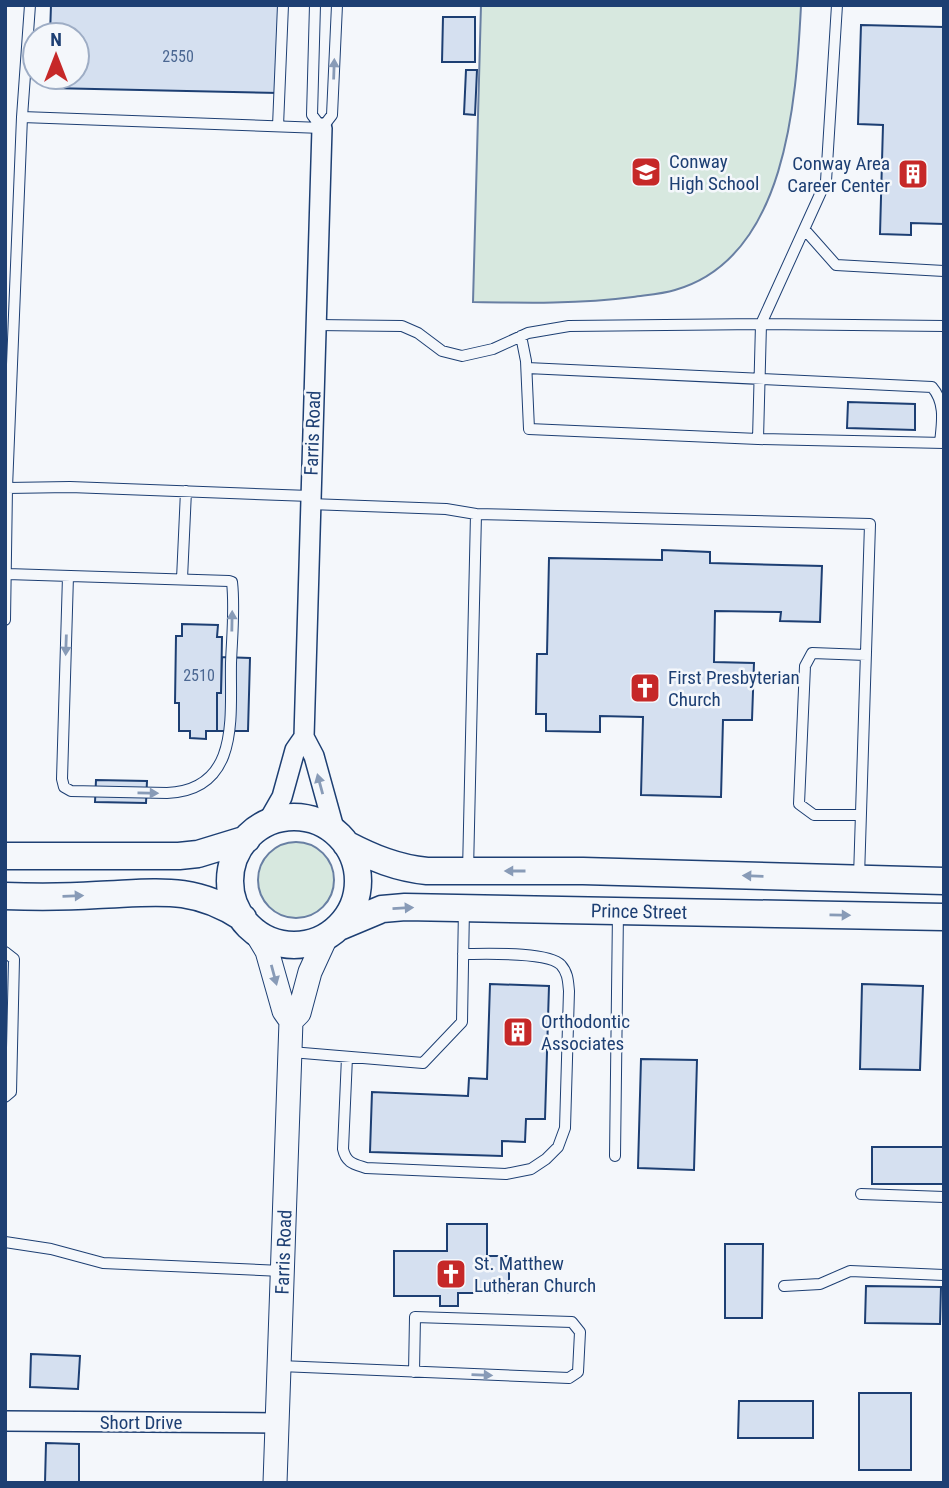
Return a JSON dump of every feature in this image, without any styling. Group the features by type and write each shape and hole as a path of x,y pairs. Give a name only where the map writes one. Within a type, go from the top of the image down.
{"main road":[{"path":"5,856 198,854 256,832 283,818 305,818 326,826 340,838 354,858 358,883 352,907 333,931 310,943 287,944 265,938 216,902 200,897 166,892 5,897"},
{"path":"249,925 234,903 230,879 236,855 256,832"},
{"name":"Prince Street","path":"340,838 382,862 408,869 944,881"},
{"path":"618,911 641,895 814,897 844,890 856,884 859,879"},
{"name":"Prince Street","path":"333,931 382,909 464,908 944,918"}],"street":[{"name":"Farris Road","path":"322,128 304,737 314,756 324,799 340,838"},
{"name":"Farris Road","path":"256,832 282,797 295,750 304,737"},
{"name":"Farris Road","path":"249,925 267,951 284,1011 290,1021 275,1483"},
{"name":"Farris Road","path":"290,1021 299,1013 310,972 333,931"},
{"name":"Short Drive","path":"5,1421 277,1423"}],"lane":[{"path":"5,620 7,488 22,117 30,5"},
{"path":"278,126 283,5"},
{"path":"315,5 312,115 322,128"},
{"path":"322,128 332,115 337,5"},
{"path":"758,439 761,324 826,181 837,5"},
{"path":"22,117 322,128"},
{"path":"805,230 836,265 944,271"},
{"path":"316,325 402,326 418,333 442,351 462,356 494,349 521,336 569,326 944,326"},
{"path":"521,336 527,368 529,429 758,439 942,443 943,412 932,387 527,368"},
{"path":"7,488 186,491 446,509 476,514 868,523 859,879"},
{"path":"182,579 186,491"},
{"path":"468,872 476,514"},
{"path":"7,574 229,580 233,584 230,739 222,761 204,781 182,792 71,791 64,787 62,779 68,576"},
{"path":"859,815 814,815 799,804 805,666 812,653 866,655"},
{"path":"290,1052 423,1063 462,1022 464,908"},
{"path":"615,1156 618,911"},
{"path":"5,952 14,959 11,1092 5,1097"},
{"path":"346,1057 342,1149 351,1163 366,1168 506,1174 531,1169 546,1159 558,1147 565,1128 568,975 559,963 548,959 463,954"},
{"path":"861,1195 944,1197"},
{"path":"5,1242 51,1249 103,1263 283,1271"},
{"path":"784,1286 820,1284 850,1271 944,1275"},
{"path":"280,1366 414,1372 569,1378 578,1371 580,1332 572,1322 415,1317 414,1372"}],"shaded area":[{"path":"481,5 801,6 795,86 778,172 763,211 741,245 712,273 675,290 573,302 473,302"},
{"path":"296,842 311,845 323,853 331,865 334,880 331,895 323,907 311,915 296,918 281,915 269,907 261,895 258,880 261,865 269,853 281,845"}],"building":[{"path":"51,5 281,5 279,93 91,89 91,21 50,21"},
{"path":"443,17 475,17 475,62 442,62"},
{"name":"Conway Area Career Center","path":"861,25 944,27 944,224 911,223 911,235 880,234 883,125 858,124"},
{"path":"466,70 477,70 475,115 464,114"},
{"path":"848,402 915,404 915,430 847,428"},
{"name":"First Presbyterian Church","path":"662,550 710,552 710,563 822,566 820,622 780,621 781,612 715,611 714,662 754,663 752,720 723,720 721,797 641,795 643,717 600,716 600,732 546,731 546,714 536,714 537,654 547,654 549,558 662,560"},
{"path":"182,624 218,625 217,637 222,637 217,731 206,731 206,739 190,738 190,731 179,731 179,703 175,703 176,636 182,636"},
{"path":"222,657 250,658 248,731 217,731 217,693 221,693"},
{"path":"96,780 147,781 146,803 95,802"},
{"name":"Orthodontic Associates","path":"490,984 549,986 545,1119 526,1119 525,1142 502,1141 502,1156 370,1152 372,1092 468,1096 469,1078 487,1079"},
{"path":"862,984 923,986 920,1070 860,1069"},
{"path":"641,1059 697,1060 694,1170 638,1168"},
{"path":"872,1147 944,1147 944,1184 872,1184"},
{"name":"St. Matthew Lutheran Church","path":"447,1224 487,1224 487,1256 509,1256 509,1293 458,1293 458,1306 440,1306 440,1296 394,1296 394,1251 447,1251"},
{"path":"725,1244 763,1244 762,1318 725,1318"},
{"path":"866,1286 941,1287 940,1324 865,1323"},
{"path":"31,1354 80,1356 78,1389 30,1387"},
{"path":"859,1393 911,1393 911,1470 859,1470"},
{"path":"739,1401 813,1401 813,1438 738,1438"},
{"path":"46,1443 79,1444 79,1483 45,1483"}],"place":[{"name":"Conway High School","path":"646,172"},
{"name":"Conway Area Career Center","path":"913,174"},
{"name":"First Presbyterian Church","path":"645,688"},
{"name":"Orthodontic Associates","path":"518,1032"},
{"name":"St. Matthew Lutheran Church","path":"451,1274"}]}
